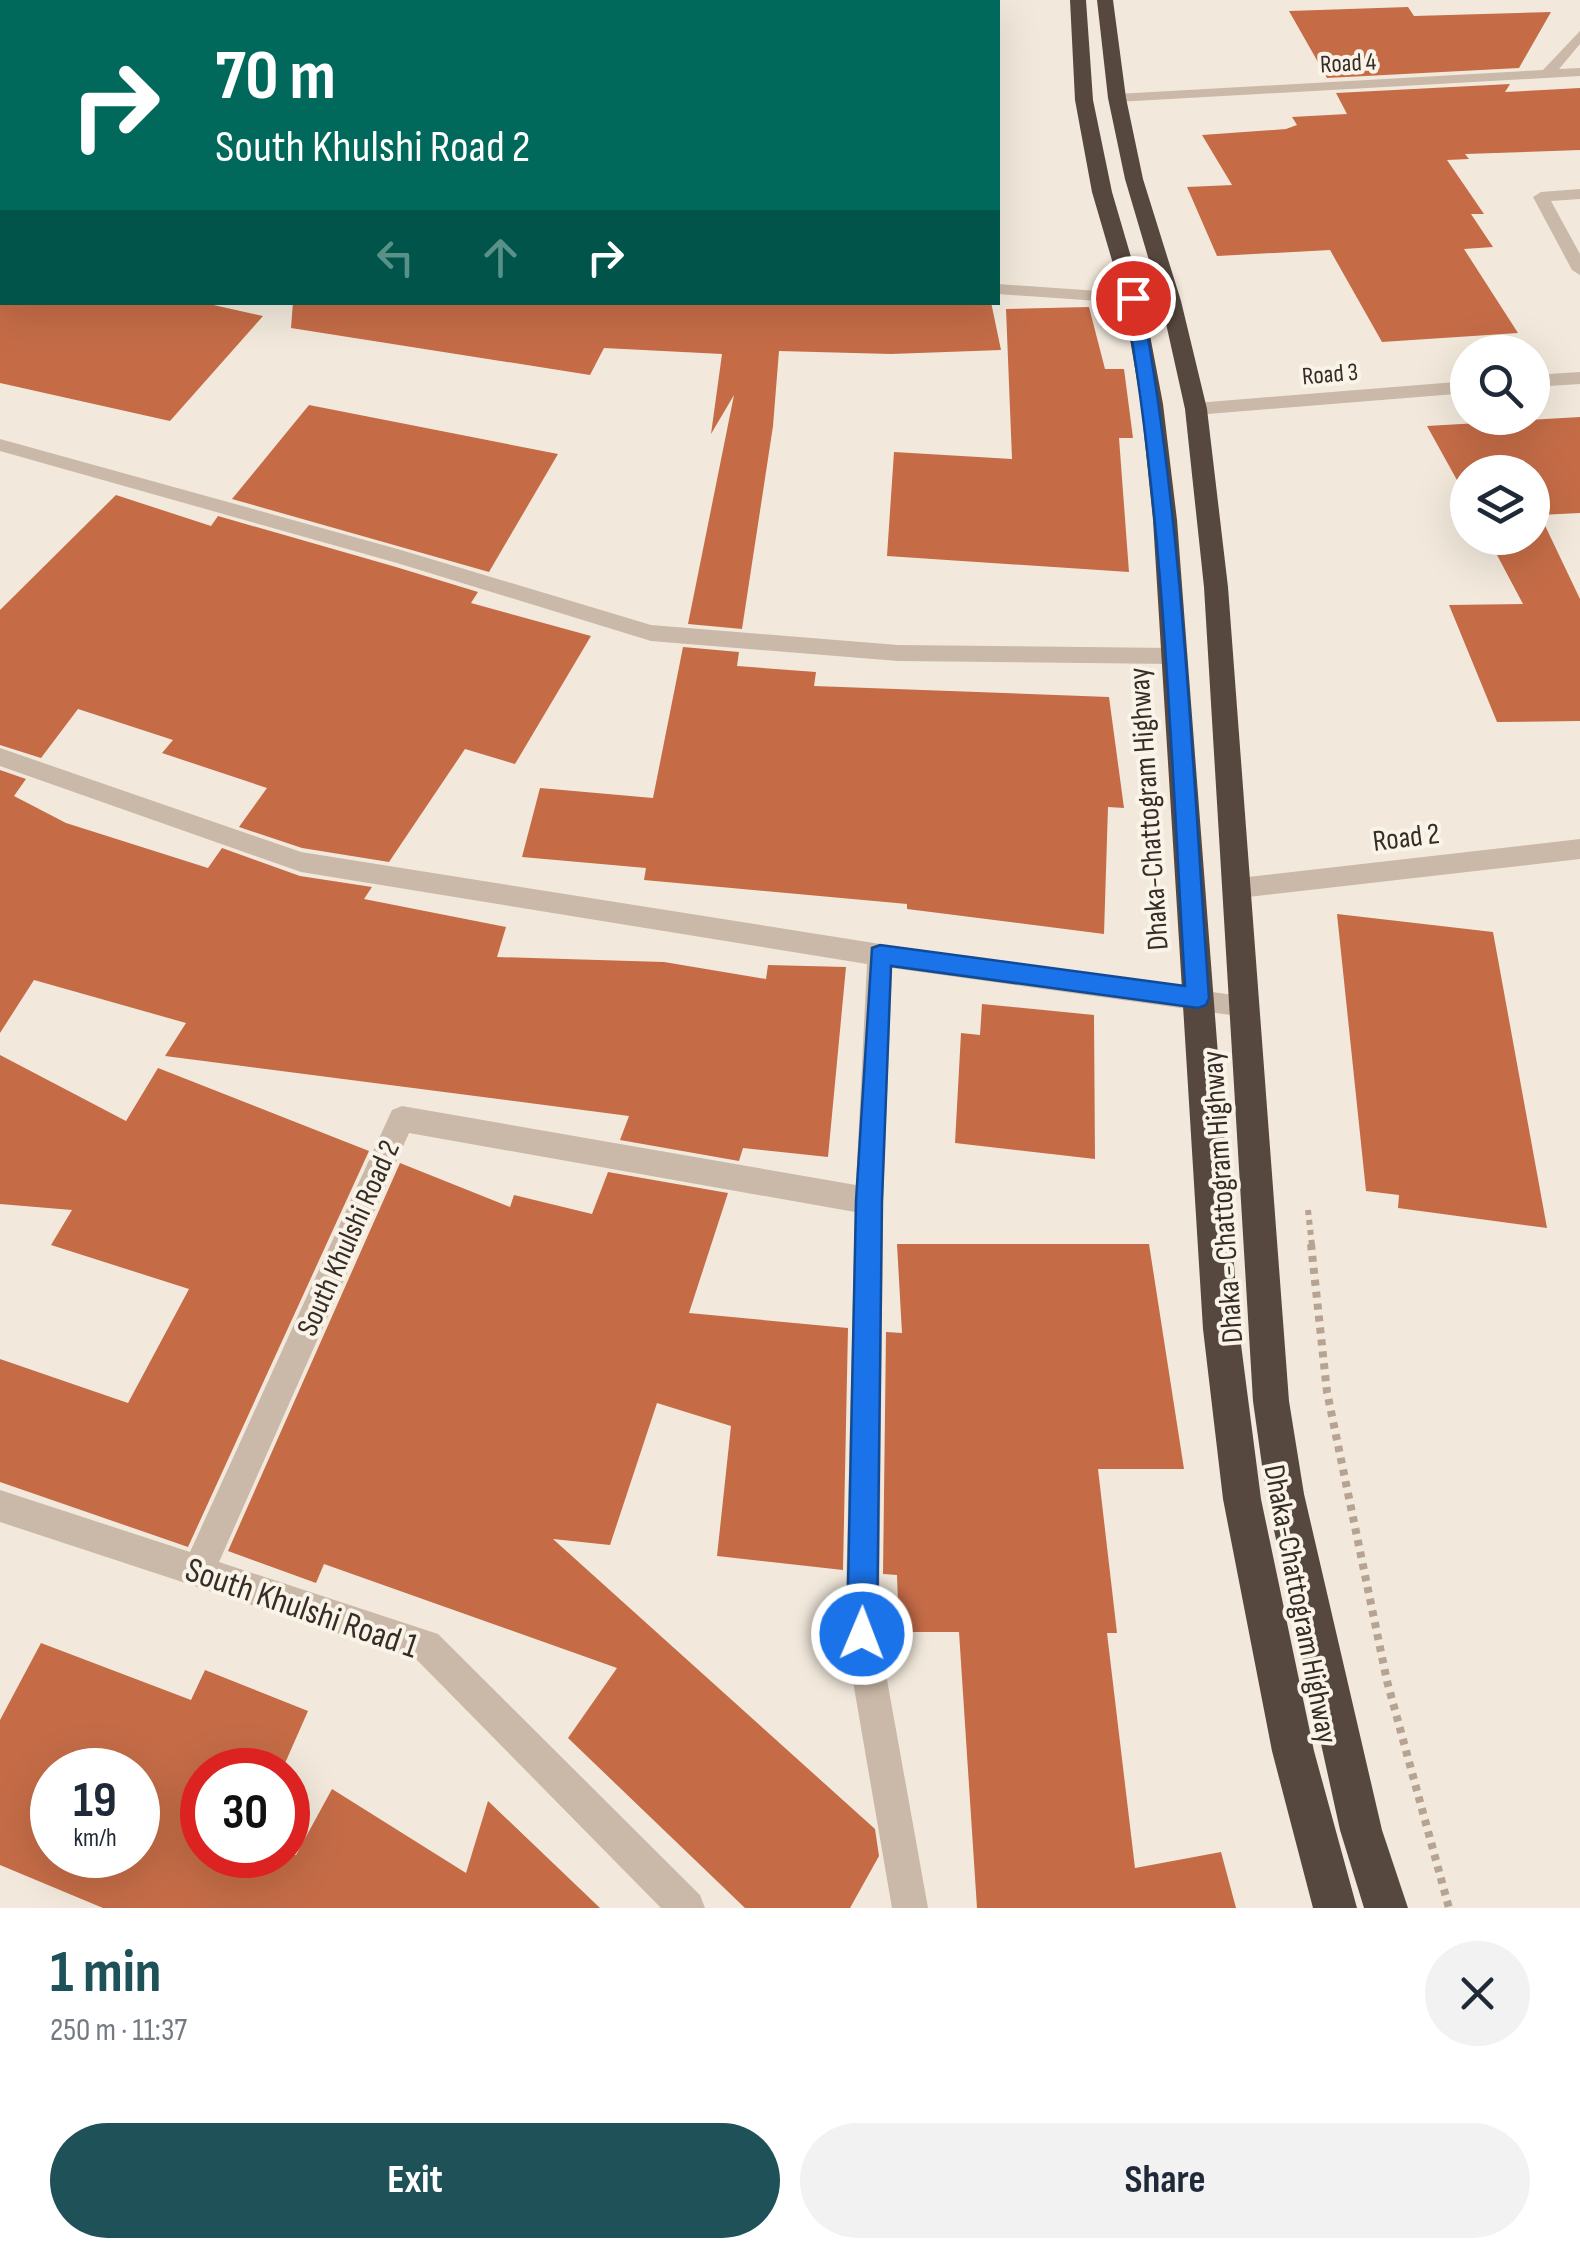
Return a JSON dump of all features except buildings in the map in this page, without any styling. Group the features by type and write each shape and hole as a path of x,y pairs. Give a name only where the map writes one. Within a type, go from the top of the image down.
{"highway":[{"name":"Dhaka-Chattogram Highway","path":"1078,0 1084,100 1102,192 1133,298 1152,404 1163,500 1222,1328 1242,1499 1293,1751 1335,1908"},
{"name":"Dhaka - Chattogram Highway","path":"1106,0 1118,98 1134,179 1172,302 1196,409 1216,586 1271,1401 1282,1476 1361,1830 1386,1908"}],"street":[{"path":"1547,74 1580,35"},
{"name":"Road 4","path":"1118,98 1580,72"},
{"path":"1580,194 1541,197 1580,270"},
{"path":"1000,289 1172,302"},
{"path":"1550,380 1580,378"},
{"name":"Road 3","path":"1196,409 1450,388"},
{"path":"0,445 402,557 651,634 898,652 1172,656"},
{"path":"0,757 302,862 880,955 1245,1006"},
{"name":"Road 2","path":"1239,888 1580,849"},
{"path":"880,955 869,1201 862,1634 910,1908"},
{"name":"South Khulshi Road 2","path":"198,1571 402,1119 869,1201"},
{"name":"South Khulshi Road 1","path":"0,1506 426,1646 687,1908"}],"route":[{"path":"862,1634 869,1201 880,955 1198,998 1165,520 1152,404 1133,298"}]}
